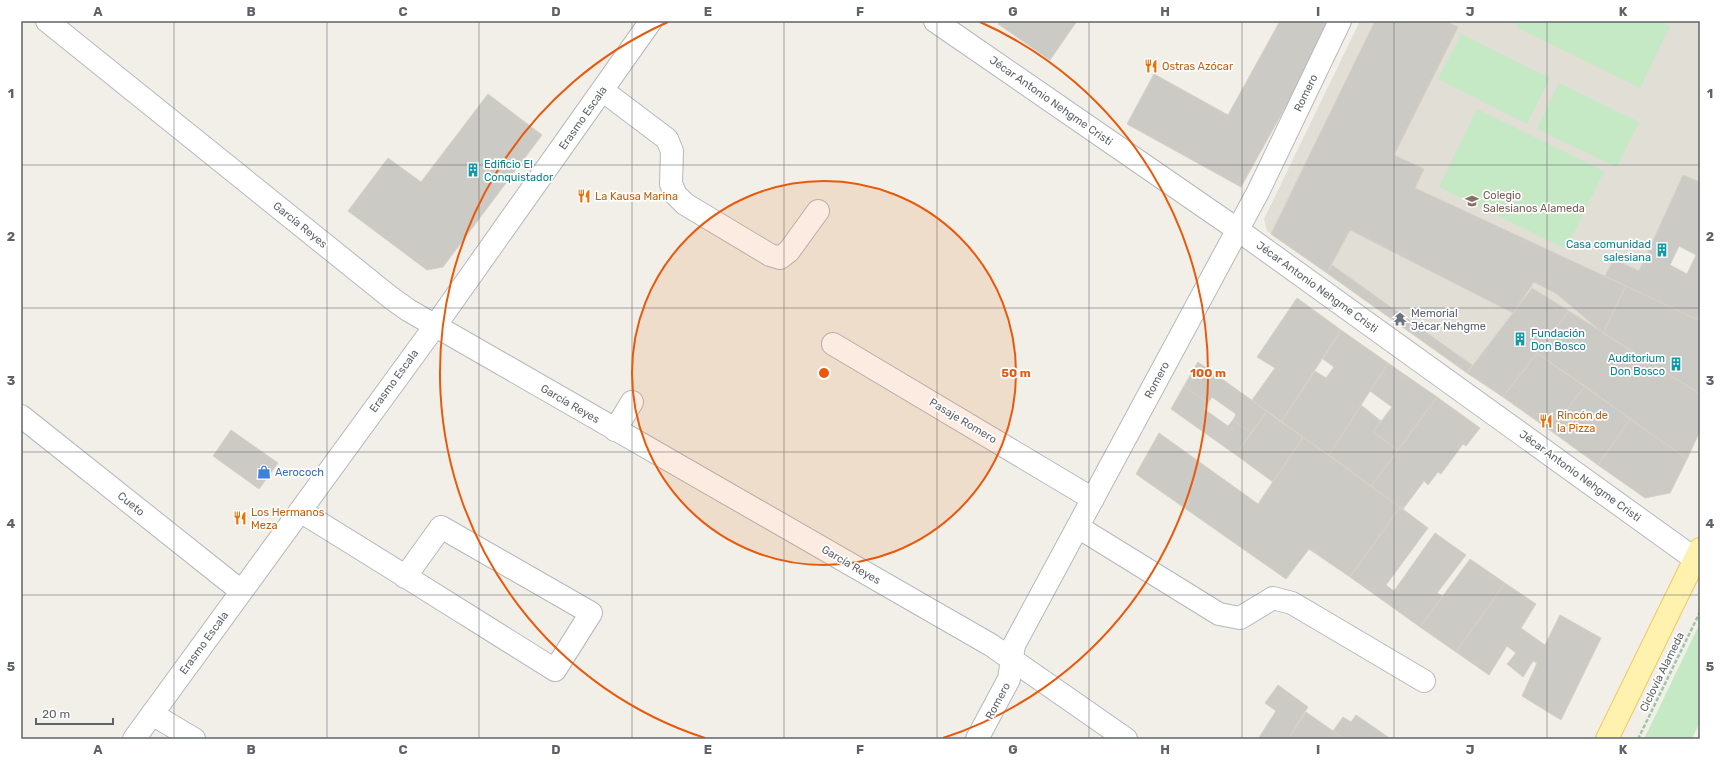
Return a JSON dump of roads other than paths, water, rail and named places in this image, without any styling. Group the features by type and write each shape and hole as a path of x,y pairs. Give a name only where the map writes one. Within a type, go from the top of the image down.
{"main road":[{"path":"1607,739 1698,554"}],"street":[{"name":"García Reyes","path":"47,21 390,297 435,326 991,645 1126,739"},
{"name":"Erasmo Escala","path":"134,739 435,326 651,21"},
{"name":"Jécar Antonio Nehgme Cristi","path":"935,21 1238,230 1698,554"},
{"name":"Romero","path":"977,739 1009,679 1014,645 1258,192 1340,21"},
{"path":"602,90 667,139 672,151 671,184 676,195 685,204 770,255 780,258 789,251 818,210"},
{"name":"Pasaje Romero","path":"833,344 1093,498"},
{"path":"616,430 632,402"},
{"name":"Cueto","path":"21,416 241,591"},
{"path":"300,511 405,577 555,670 591,613 441,527 405,577"},
{"path":"1078,527 1219,614 1240,618 1273,598 1292,603 1424,681"},
{"path":"152,714 194,739"}],"place":[{"name":"Ostras Azócar","path":"1151,66"},
{"name":"Edificio El Conquistador","path":"473,170"},
{"name":"La Kausa Marina","path":"584,196"},
{"name":"Colegio Salesianos Alameda","path":"1472,201"},
{"name":"Casa comunidad salesiana","path":"1662,250"},
{"name":"Memorial Jécar Nehgme","path":"1400,319"},
{"name":"Fundación Don Bosco","path":"1520,339"},
{"name":"Auditorium Don Bosco","path":"1676,364"},
{"name":"Rincón de la Pizza","path":"1546,421"},
{"name":"Aerococh","path":"264,472"},
{"name":"Los Hermanos Meza","path":"240,518"}]}
